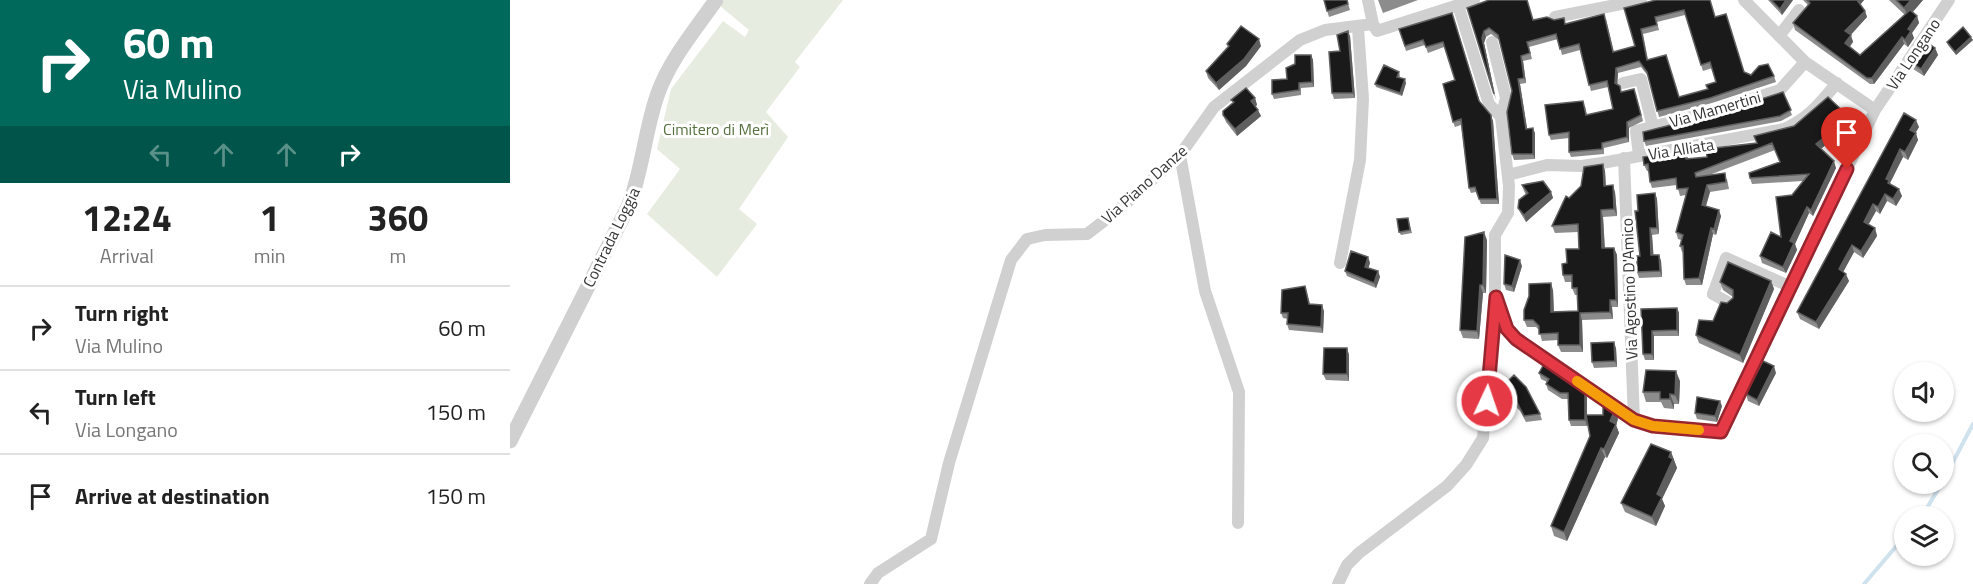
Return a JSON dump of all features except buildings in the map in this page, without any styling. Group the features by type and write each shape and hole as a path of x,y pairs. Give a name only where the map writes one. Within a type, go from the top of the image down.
{"street":[{"name":"Contrada Loggia","path":"510,441 629,205 642,167 658,96 669,69 716,0"},
{"path":"1368,0 1373,24"},
{"path":"1474,0 1458,5 1489,104 1501,117"},
{"path":"1555,17 1610,3 1641,0"},
{"path":"1744,0 1805,62 1875,110"},
{"name":"Via Longano","path":"1634,420 1653,426 1721,432 1875,110 1949,0"},
{"name":"Via Piano Danze","path":"870,584 878,573 931,539 949,463 1011,260 1027,239 1045,235 1087,234 1180,155 1214,107 1300,40 1325,30 1358,28 1373,24 1377,31 1458,5"},
{"path":"1779,36 1799,10"},
{"path":"1340,264 1360,160 1363,99 1358,28"},
{"path":"1338,584 1347,565 1447,486 1480,445 1486,419 1496,297 1495,235 1508,213 1508,175 1501,117 1506,98 1492,42"},
{"name":"Via Mamertini","path":"1639,155 1636,131 1714,111 1780,90 1805,62"},
{"path":"1623,83 1641,80 1653,127"},
{"name":"Via Alliata","path":"1508,175 1547,165 1582,166 1760,136 1799,123 1812,113 1837,83"},
{"path":"1180,155 1205,291 1239,392 1238,523"},
{"name":"Via Agostino D'Amico","path":"1624,158 1634,420"},
{"path":"1730,303 1713,294 1726,258 1791,287"},
{"path":"1496,297 1507,329 1516,339 1634,420"}],"green space":[{"name":"Cimitero di Merì","path":"724,0 843,0 795,62 800,67 766,112 788,137 739,209 757,224 717,277 647,214 680,169 657,149 671,89 723,21 745,37 749,30 720,6"}],"waterway":[{"path":"1954,460 1973,424"},
{"path":"1928,506 1935,494"},
{"path":"1864,584 1894,549"}],"slow traffic":[{"path":"1577,381 1634,420 1653,426 1699,430"}],"route":[{"path":"1487,401 1496,297 1500,315 1507,329 1516,339 1634,420 1653,426 1721,432 1847,169"}]}
